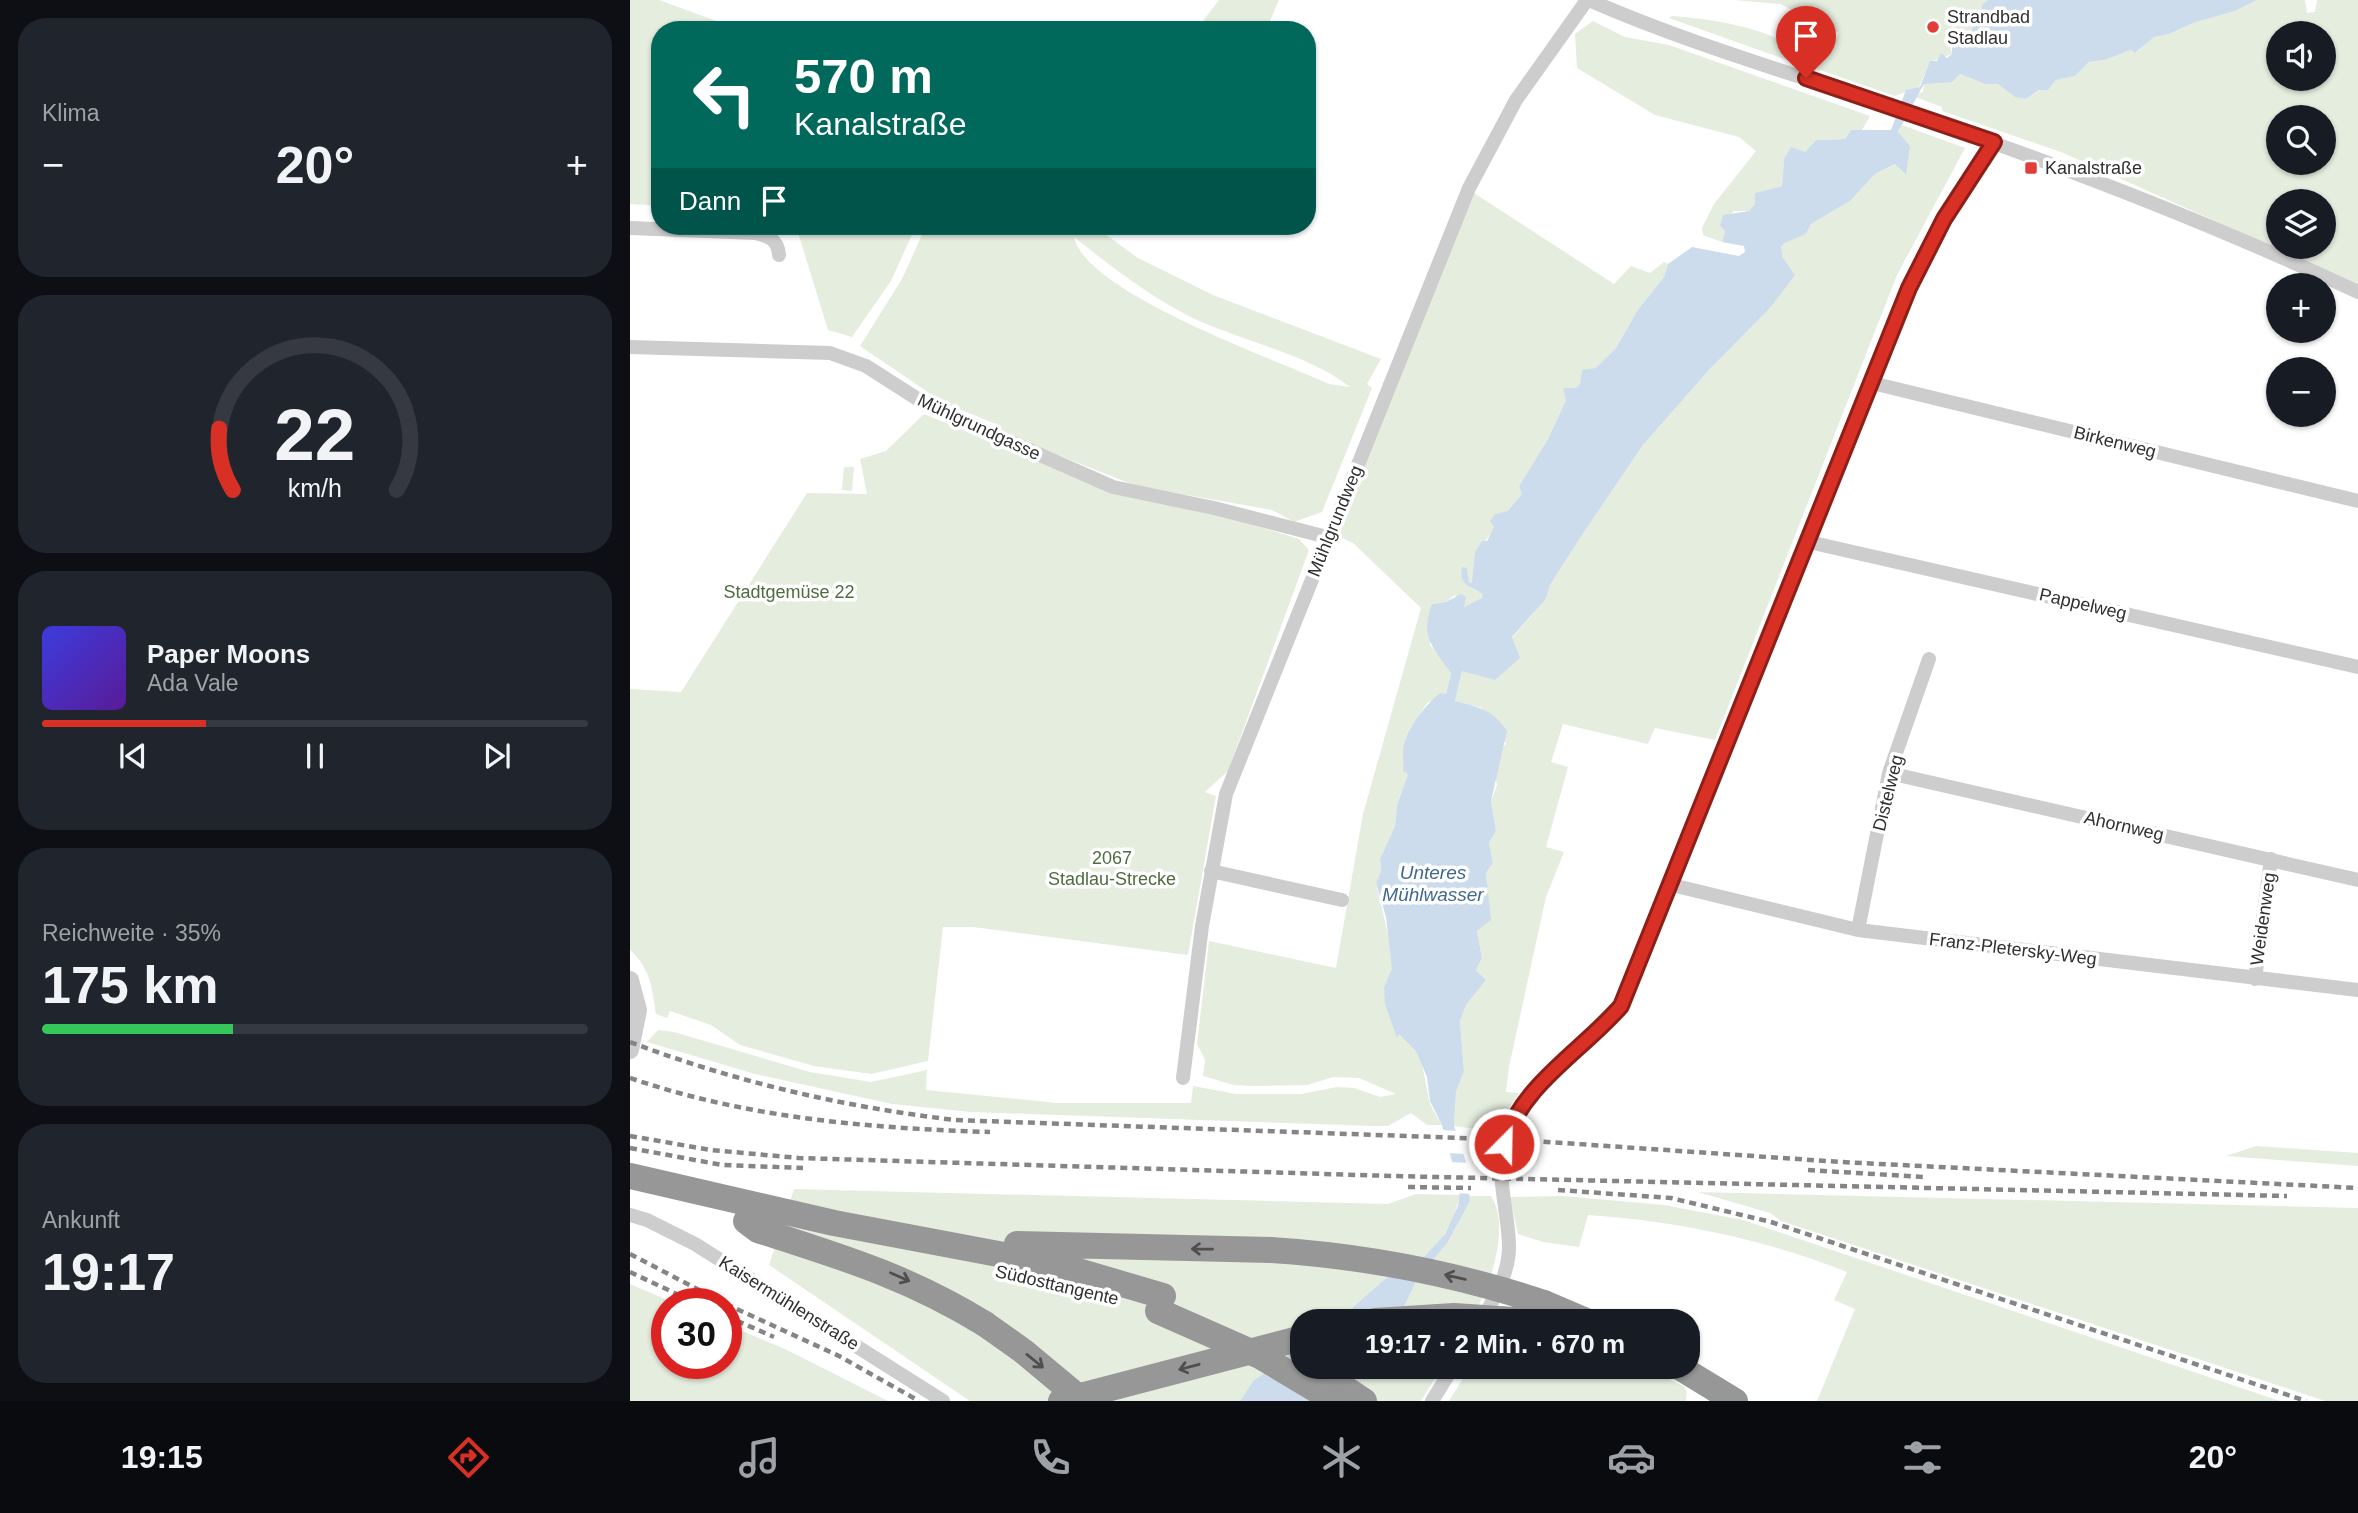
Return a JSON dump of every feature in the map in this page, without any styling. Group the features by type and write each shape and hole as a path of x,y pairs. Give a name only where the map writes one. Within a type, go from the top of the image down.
{"highway":[{"path":"630,1176 757,1221 918,1285 985,1324 1032,1357 1083,1401"},
{"path":"630,1194 757,1221"},
{"name":"Südosttangente","path":"757,1221 930,1242 1061,1266 1161,1303 1261,1356 1335,1401"},
{"name":"Südosttangente","path":"757,1221 1161,1303 1223,1320 1290,1355"},
{"path":"930,1242 1270,1250 1327,1254 1418,1268 1473,1281 1530,1309"},
{"path":"1061,1401 1290,1341"},
{"path":"1331,1379 1364,1401"},
{"path":"1699,1379 1735,1401"}],"street":[{"path":"1588,0 1680,36 1917,115 2154,202 2358,292"},
{"name":"Mühlgrundweg","path":"1183,1078 1211,871 1226,794 1327,537 1474,177 1516,100 1588,0"},
{"path":"1488,1309 1494,1300 1509,1248 1501,1175 1508,1131 1521,1104 1597,1034 1621,1006 1925,255 1944,219 1994,142"},
{"path":"630,228 651,229"},
{"path":"765,235 770,236 778,245 779,255"},
{"name":"Mühlgrundgasse","path":"630,347 804,352 843,356 866,366 927,405 1113,487 1214,508 1327,537"},
{"name":"Birkenweg","path":"1872,383 2358,501"},
{"name":"Pappelweg","path":"1809,542 2358,667"},
{"name":"Distelweg","path":"1858,930 1889,773 1929,659"},
{"name":"Ahornweg","path":"1889,773 2358,880"},
{"name":"Weidenweg","path":"2255,979 2271,859"},
{"path":"1211,871 1342,901"},
{"name":"Franz-Pletersky-Weg","path":"1672,885 1858,930 2358,990"},
{"path":"630,980 638,1010 630,1050"},
{"name":"Kaisermühlenstraße","path":"630,1215 647,1220 695,1244 943,1401"},
{"path":"1432,1401 1446,1379"}],"green space":[{"path":"630,0 659,0 716,21 651,21 651,205 630,204"},
{"path":"1219,0 1279,0 1270,21 1203,21"},
{"path":"1734,0 2057,0 1975,22 1968,35 1962,33 1949,41 1952,54 1930,62 1919,87 1895,96 1817,69 1839,33 1780,4"},
{"path":"2257,0 2305,0 2307,13 2315,12 2317,0 2358,0 2358,285 2300,259 2336,259 2336,189 2266,189 2266,244 2061,152 1942,111 1942,107 1915,97 1923,91 1924,84 1960,74 1985,84 1998,84 2016,97 2026,99 2040,90 2048,90 2056,80 2075,76 2089,62 2105,60 2131,50 2136,53 2154,36 2169,34 2193,23 2235,11"},
{"path":"1672,16 1724,23 1762,32 1794,48 1806,58 1804,66 1669,18"},
{"path":"1593,21 1625,37 1669,45 1870,116 1862,130 1851,130 1845,139 1816,140 1805,152 1784,159 1782,186 1755,193 1755,204 1749,211 1734,211 1720,226 1725,231 1722,242 1703,235 1702,228 1714,204 1756,151 1739,137 1655,115 1577,68 1575,34"},
{"path":"1902,125 1965,148 1897,275 1715,740 1655,728 1648,744 1563,724 1551,762 1568,767 1546,847 1564,852 1546,897 1509,1067 1506,1092 1519,1093 1505,1114 1500,1132 1454,1126 1456,1092 1464,1070 1460,1021 1466,1005 1486,980 1476,970 1482,958 1477,931 1490,920 1486,873 1493,863 1489,843 1496,831 1491,801 1497,785 1495,776 1501,751 1506,743 1482,708 1455,701 1462,671 1512,638 1546,599 1550,585 1643,445 1709,370 1770,308 1783,258 1781,247 1784,242 1806,234 1811,224 1850,201 1875,174 1896,164 1905,175 1898,133"},
{"path":"1474,193 1614,284 1631,266 1650,273 1664,262 1668,264 1664,277 1637,311 1616,348 1566,400 1548,439 1519,486 1523,494 1476,552 1473,583 1468,582 1471,588 1484,594 1482,599 1463,608 1455,595 1446,602 1432,604 1430,645 1451,672 1446,694 1427,703 1413,725 1403,754 1408,774 1397,805 1395,826 1380,859 1381,871 1376,883 1393,969 1384,987 1397,1037 1399,1034 1408,1039 1415,1047 1433,1110 1442,1125 1427,1125 1411,1113 1388,1126 1374,1126 970,1112 892,1104 755,1074 647,1042 658,1030 674,1032 810,1072 871,1082 927,1070 926,1090 1058,1103 1191,1103 1193,1086 1236,1094 1301,1094 1337,1087 1354,1088 1380,1097 1396,1094 1359,1078 1333,1077 1307,1085 1234,1085 1203,1076 1205,1060 1197,1044 1209,941 1336,968 1363,814 1421,608 1353,543 1336,535","holes":["1462,568 1467,568 1468,581"]},
{"path":"799,235 912,235 891,281 852,337 828,330"},
{"path":"922,235 1106,235 1138,258 1213,295 1381,359 1367,384 1372,388 1322,512 1294,522 1272,510 1136,486 995,430 996,424 944,403 860,346 902,279","holes":["1074,237 1134,283 1182,313 1297,357 1350,387 1329,384 1146,302 1111,280 1086,258"]},
{"path":"924,414 1112,492 1234,519 1299,539 1309,550 1228,771 1205,792 1216,796 1188,955 973,927 943,927 928,1061 871,1074 814,1066 740,1045 711,1025 670,1011 667,1018 656,1014 652,987 646,972 630,950 630,689 681,692 807,493 867,494 860,459 886,451"},
{"path":"844,467 854,467 852,491 842,490"},
{"path":"2256,1146 2358,1153 2358,1166 2226,1156"},
{"path":"794,1189 1388,1204 1416,1194 1460,1195 1454,1217 1441,1240 1426,1255 1393,1272 1351,1309 1290,1309 1290,1355 1253,1381 1240,1401 970,1401 769,1265"},
{"path":"1698,1192 2358,1208 2358,1401 2325,1401 1781,1221 1770,1213"},
{"path":"1469,1196 1491,1196 1499,1225 1495,1260 1477,1309 1403,1309 1418,1278 1448,1242 1470,1201"},
{"path":"1563,1196 1664,1205 1743,1220 2280,1401 1817,1401 1855,1309 1834,1300 1847,1272 1784,1250 1720,1233 1621,1218 1588,1215 1579,1247 1543,1242 1518,1234 1510,1197"},
{"path":"630,1284 651,1293 651,1379 742,1379 742,1331 787,1350 888,1401 630,1401"},
{"path":"1355,1379 1435,1379 1421,1401 1330,1401"},
{"path":"1463,1379 1669,1379 1684,1386 1687,1392 1686,1401 1449,1401"}],"water":[{"name":"Unteres Mühlwasser","path":"1988,0 2257,0 2235,11 2154,37 2135,53 2131,50 2105,60 2089,62 2075,76 2056,80 2048,90 2039,90 2026,99 2015,97 1998,84 1985,84 1960,74 1952,82 1924,84 1898,132 1910,146 1906,175 1895,164 1875,174 1850,201 1811,224 1806,234 1784,243 1781,247 1783,258 1795,275 1770,308 1709,370 1643,445 1550,585 1546,599 1512,637 1520,658 1495,680 1462,671 1455,701 1485,710 1507,731 1491,801 1496,831 1489,843 1493,863 1486,873 1491,920 1477,931 1482,958 1476,970 1486,980 1466,1005 1460,1021 1464,1071 1456,1092 1454,1126 1466,1162 1470,1201 1448,1242 1418,1278 1403,1309 1351,1309 1393,1272 1426,1255 1445,1234 1458,1206 1460,1190 1442,1125 1430,1101 1427,1077 1416,1051 1399,1034 1397,1038 1385,1004 1384,987 1392,969 1386,917 1376,883 1381,871 1380,859 1395,826 1397,805 1408,774 1403,771 1406,738 1428,705 1440,693 1446,694 1451,673 1430,641 1427,625 1432,604 1446,602 1461,594 1466,597 1464,607 1482,598 1483,594 1464,582 1462,567 1467,568 1469,582 1472,583 1475,552 1482,541 1487,541 1494,527 1490,521 1495,514 1508,511 1522,494 1519,486 1548,439 1566,400 1563,388 1576,388 1580,384 1582,370 1596,368 1616,348 1637,311 1664,277 1668,264 1692,247 1739,256 1745,252 1744,246 1722,242 1725,231 1720,226 1723,215 1749,211 1755,204 1755,193 1782,186 1784,159 1791,147 1805,152 1816,140 1845,139 1851,130 1891,130 1906,90 1920,87 1930,61 1937,61 1941,53 1947,58 1952,54 1952,45 1948,41 1962,33 1969,35 1983,4"},
{"path":"1290,1355 1290,1379 1355,1379 1330,1401 1240,1401 1253,1381"}],"pier":[{"path":"1440,1130 1459,1131 1467,1154 1446,1153"},
{"path":"1449,1162 1470,1163 1472,1194 1456,1193"}],"railway":[{"path":"630,1042 709,1069 790,1091 872,1108 955,1120 1519,1140 1841,1162 2358,1188"},
{"path":"630,1078 674,1092 763,1112 898,1128 990,1132"},
{"path":"630,1136 711,1150 799,1158 1392,1176 2287,1196"},
{"path":"630,1148 722,1165 803,1168"},
{"path":"1808,1170 1923,1177"},
{"path":"1408,1187 1471,1188"},
{"path":"1558,1190 1671,1198 1771,1222 2306,1401"},
{"path":"630,1254 695,1288"},
{"path":"630,1272 664,1288"},
{"path":"742,1311 839,1356 919,1401"},
{"path":"742,1323 774,1337"}],"place":[{"name":"Strandbad Stadlau","path":"1933,27"},
{"name":"Kanalstraße","path":"2031,168"}],"route":[{"path":"1504,1144 1521,1104 1597,1034 1621,1006 1672,885 1909,288 1944,219 1994,142 1806,78"}],"park label":[{"name":"Stadtgemüse 22","path":"789,592"},
{"name":"2067 Stadlau-Strecke","path":"1112,868"}]}
